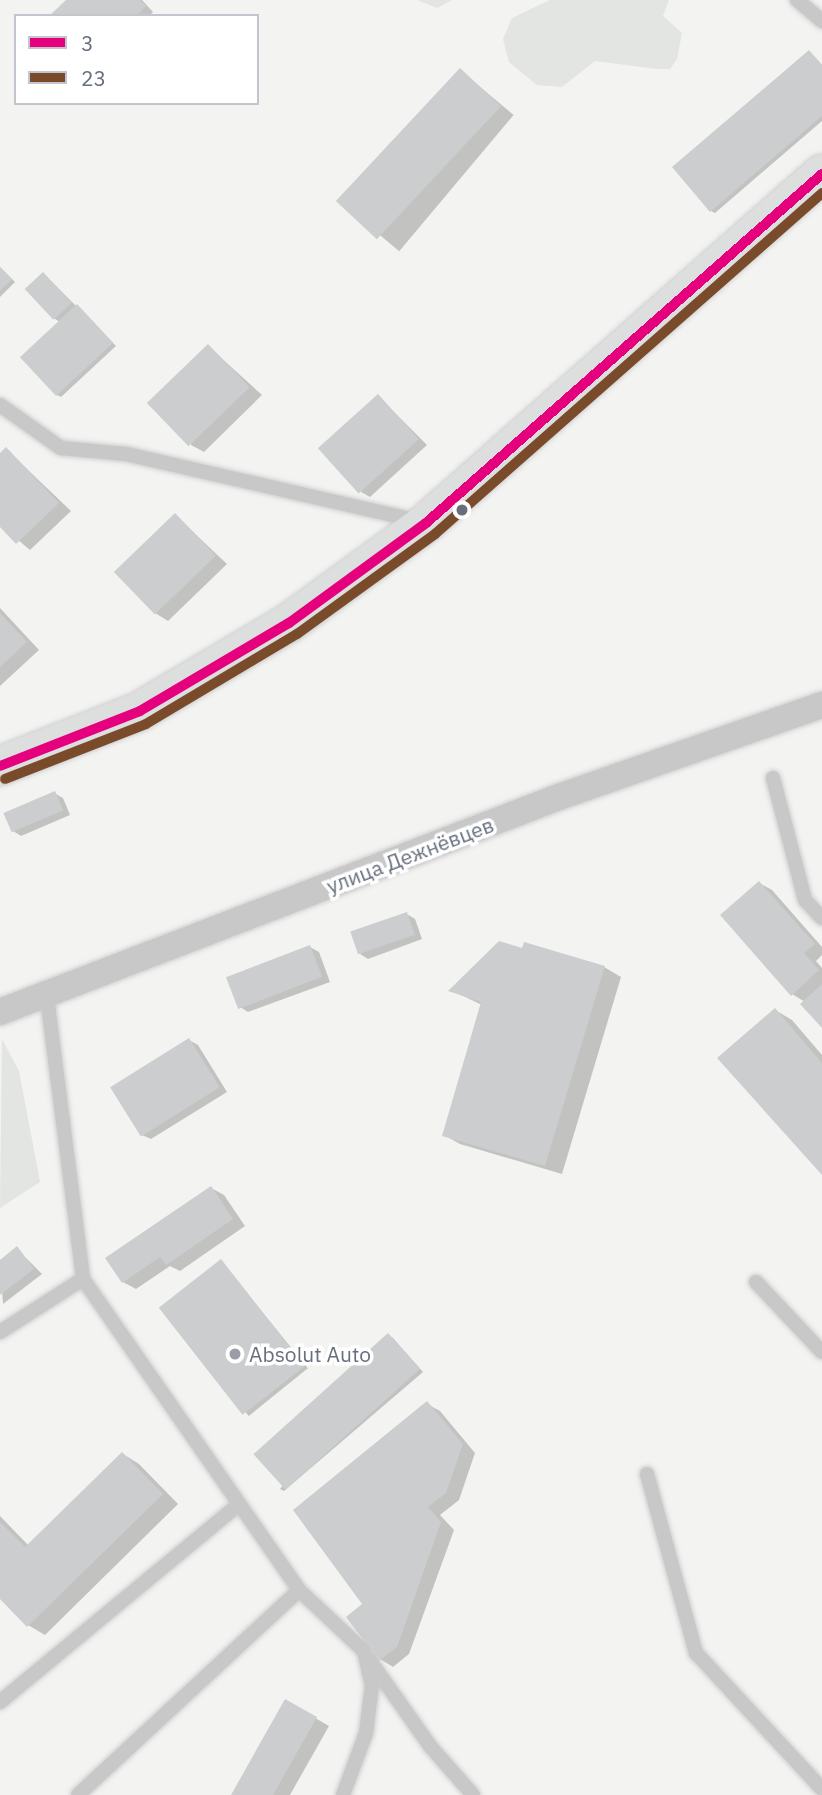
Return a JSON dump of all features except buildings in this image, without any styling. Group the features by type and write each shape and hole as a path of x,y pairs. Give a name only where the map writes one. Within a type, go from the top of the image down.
{"main road":[{"path":"0,766 141,711 289,623 426,523 822,174"}],"street":[{"name":"улица Дежнёвцев","path":"0,1012 47,997 559,796 822,705"}],"lane":[{"path":"797,0 822,21"},
{"path":"0,405 61,447 126,454 426,523"},
{"path":"773,778 805,900 822,918"},
{"path":"47,997 83,1279 237,1506 299,1590 364,1651 412,1724 473,1795"},
{"path":"0,1332 83,1279"},
{"path":"755,1282 822,1352"},
{"path":"647,1474 695,1653 822,1789"},
{"path":"0,1702 237,1506"},
{"path":"78,1795 299,1590"},
{"path":"343,1795 366,1733 372,1685 364,1651"}],"shaded area":[{"path":"417,0 452,0 437,8"},
{"path":"550,0 669,0 663,16 682,33 677,59 670,69 595,61 562,87 537,85 509,62 503,39 512,18"},
{"path":"2,1039 19,1071 40,1182 0,1208"}],"transit line":[{"name":"3","path":"0,766 140,711 289,623 426,523 822,174"},
{"name":"23","path":"5,779 146,724 297,634 435,534 822,193"}],"place":[{"name":"Absolut Auto","path":"235,1354"}]}
